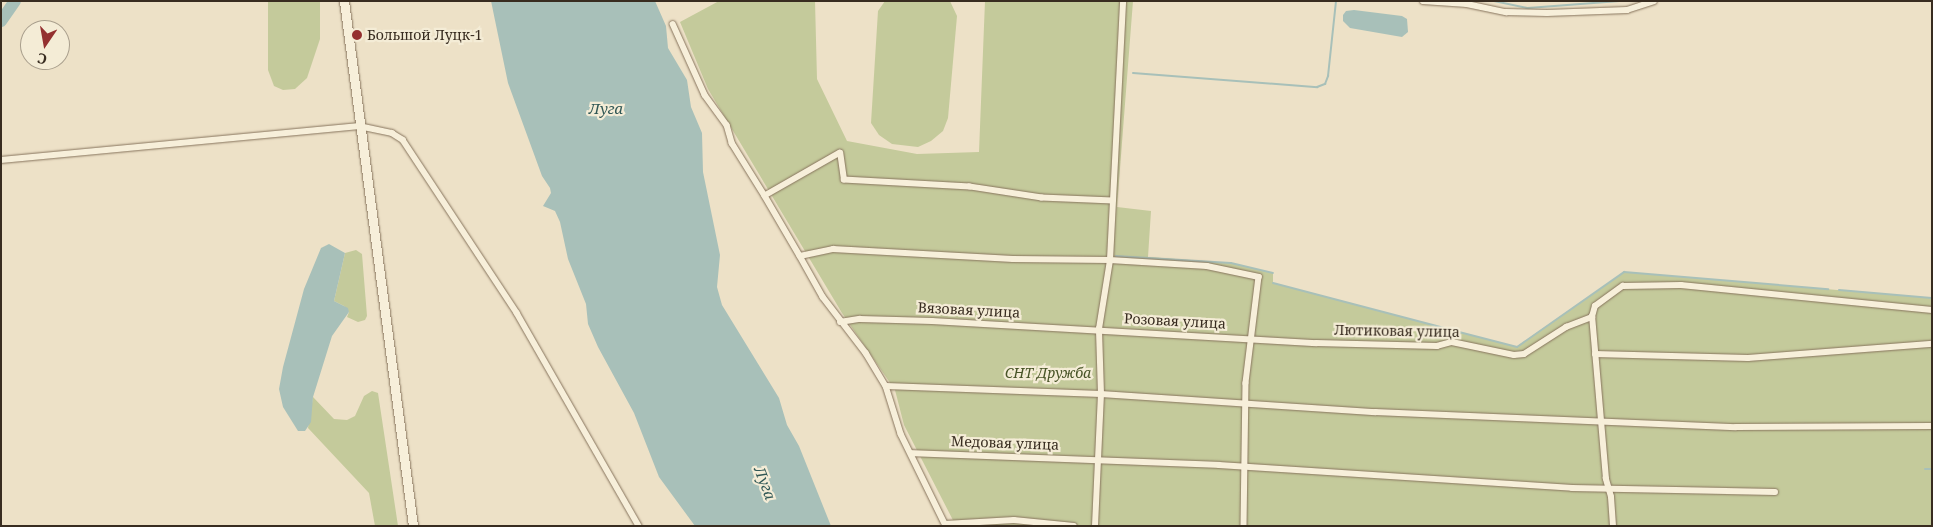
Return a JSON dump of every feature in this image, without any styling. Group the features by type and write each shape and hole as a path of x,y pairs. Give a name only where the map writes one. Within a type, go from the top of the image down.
{"street":[{"path":"344,1 359,126 414,526"},
{"path":"1095,526 1101,394 1098,329 1110,260 1122,1"},
{"path":"1423,1 1467,4 1506,12 1547,13 1627,10 1654,1"},
{"path":"673,24 705,95 727,126 732,143 840,322 866,353 886,386 890,404 945,525 1014,520 1074,526"},
{"path":"1,160 359,126 392,132 403,140 516,313 639,526"},
{"path":"765,196 840,153 844,180 970,187 1042,198 1113,201"},
{"path":"800,256 833,249 1013,259 1110,260 1207,266 1259,276 1245,405 1244,526"},
{"path":"1613,526 1592,318 1595,306 1623,286 1680,286 1932,310"},
{"name":"Лютиковая улица","path":"1251,339 1437,346 1452,342 1514,355 1524,354 1566,327 1592,318"},
{"name":"Вязовая улица","path":"840,322 891,319 1098,329"},
{"name":"Розовая улица","path":"1098,329 1251,339"},
{"path":"1596,354 1748,358 1932,344"},
{"path":"886,386 1101,394 1245,405 1736,427 1932,426"},
{"name":"Медовая улица","path":"911,453 1099,460 1608,488 1775,492"}],"green space":[{"path":"268,1 320,1 320,39 307,78 295,89 283,90 274,86 268,70"},
{"name":"СНТ Дружба","path":"719,1 815,1 817,79 847,141 917,154 979,152 985,1 1133,1 1117,207 1151,211 1148,257 1231,263 1273,273 1273,283 1516,347 1624,272 1932,298 1932,526 956,526 904,425 895,390 842,313 708,89 680,22"},
{"path":"885,1 950,1 957,16 948,118 943,131 931,141 918,147 892,144 879,135 871,123 878,11"},
{"path":"356,250 362,254 367,316 365,320 358,322 347,317 349,312 344,306 334,301 345,253"},
{"path":"372,391 378,393 398,526 375,526 369,493 308,428 313,397 334,419 347,420 355,416 364,396"}],"water":[{"name":"Луга","path":"491,1 655,1 666,26 668,48 687,80 691,107 702,133 703,172 720,255 717,287 722,305 779,398 787,425 799,446 831,526 695,526 659,477 634,413 598,347 588,324 586,304 568,259 560,222 555,211 543,206 551,193 550,188 542,176 508,83"},
{"path":"1354,10 1402,16 1407,19 1408,32 1402,37 1350,28 1343,21 1343,15 1346,11"},
{"path":"329,244 345,253 334,301 348,308 349,312 332,336 313,397 311,422 305,431 298,431 283,407 279,389 304,289 321,248"}],"waterway":[{"path":"1,21 15,1"},
{"path":"1133,73 1317,87 1325,84 1328,76 1336,1"},
{"path":"1494,1 1528,8 1620,1"},
{"path":"1116,256 1231,263 1273,273"},
{"path":"1459,332 1517,347 1624,272 1828,289"},
{"path":"1273,283 1448,329"},
{"path":"1839,290 1932,298"},
{"path":"1925,469 1932,469"}],"place":[{"name":"Большой Луцк-1","path":"357,35"}]}
